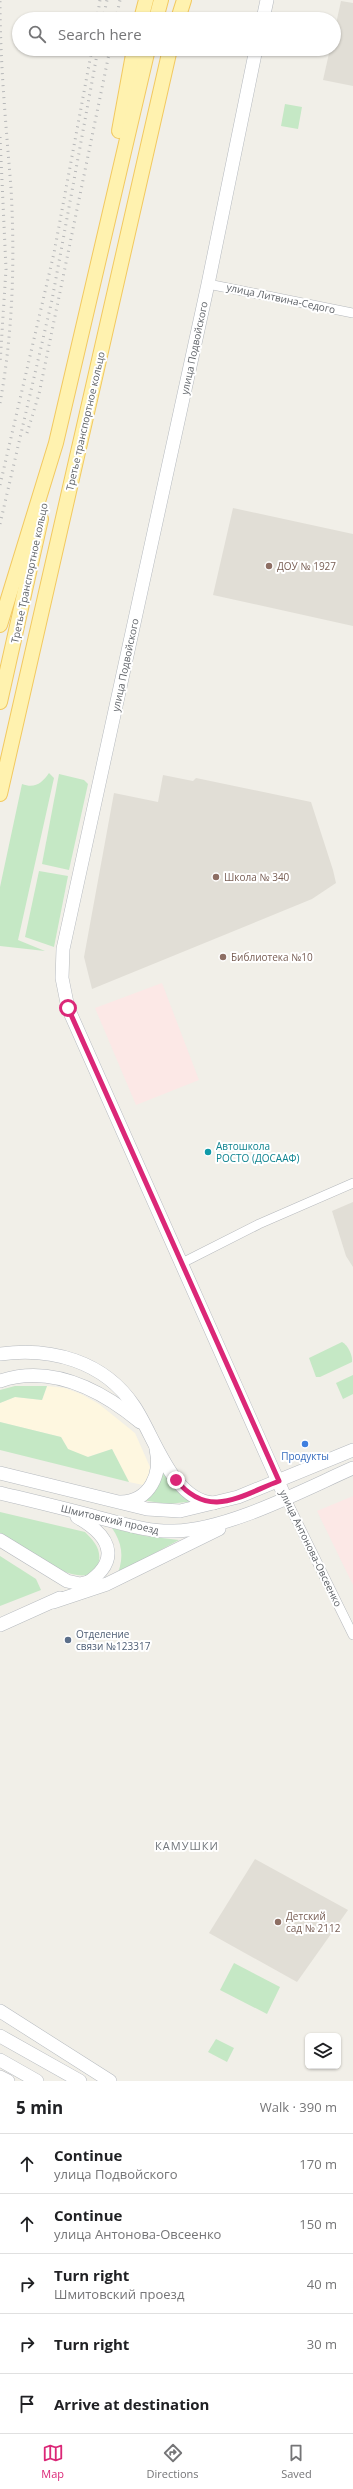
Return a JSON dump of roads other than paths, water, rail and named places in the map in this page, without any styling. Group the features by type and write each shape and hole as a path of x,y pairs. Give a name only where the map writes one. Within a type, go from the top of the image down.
{"main road":[{"path":"143,12 146,0"},
{"path":"158,12 161,0"},
{"path":"180,12 184,0"},
{"path":"264,12 267,0"},
{"path":"105,228 133,56"},
{"name":"Третье транспортное кольцо","path":"0,625 56,443 146,56"},
{"name":"Третье транспортное кольцо","path":"0,794 168,56"},
{"name":"улица Подвойского","path":"182,1263 68,1008 62,978 63,949 208,284 255,56"},
{"name":"Третье Транспортное кольцо","path":"0,702 56,443"},
{"name":"улица Антонова-Овсеенко","path":"182,1263 286,1497"},
{"path":"0,1354 48,1353 70,1358 93,1368 128,1398 176,1480 188,1493 204,1502 223,1502"},
{"path":"0,1381 40,1375 74,1382 116,1404 140,1422 152,1438 158,1466 152,1486 137,1499 118,1502"},
{"name":"Шмитовский проезд","path":"0,1473 118,1502 174,1512 223,1502 279,1481 353,1450"},
{"name":"Шмитовский проезд","path":"0,1493 143,1528 174,1531 218,1524 353,1468"},
{"path":"0,1625 53,1602 120,1578 286,1497"},
{"path":"53,1602 92,1580 99,1574 104,1566 107,1554 106,1541 93,1526 63,1509"},
{"path":"0,1540 67,1581 80,1584 92,1580"},
{"path":"0,2011 110,2081"},
{"path":"0,2036 80,2081"},
{"path":"0,2060 37,2081"},
{"path":"0,2077 8,2081"}],"street":[{"name":"улица Литвина-Седого","path":"208,284 353,313"},
{"path":"182,1263 259,1224 353,1183"},
{"name":"улица Антонова-Овсеенко","path":"286,1497 353,1635"}],"railway":[{"path":"0,0 2,71 11,188 13,269 8,350 0,403"},
{"path":"98,12 100,0"},
{"path":"104,12 107,0"},
{"path":"117,12 120,0"},
{"path":"0,485 54,253 91,56"},
{"path":"0,524 52,300 97,56"},
{"path":"27,433 39,394 109,56"},
{"path":"0,137 6,269 0,364"}],"place":[{"name":"ДОУ № 1927","path":"269,566"},
{"name":"Школа № 340","path":"216,877"},
{"name":"Библиотека №10","path":"223,957"},
{"name":"Автошкола РОСТО (ДОСААФ)","path":"208,1152"},
{"name":"Продукты","path":"305,1444"},
{"name":"Отделение связи №123317","path":"68,1640"},
{"name":"Детский сад № 2112","path":"278,1922"}],"district":[{"name":"КАМУШКИ","path":"187,1845"}]}
